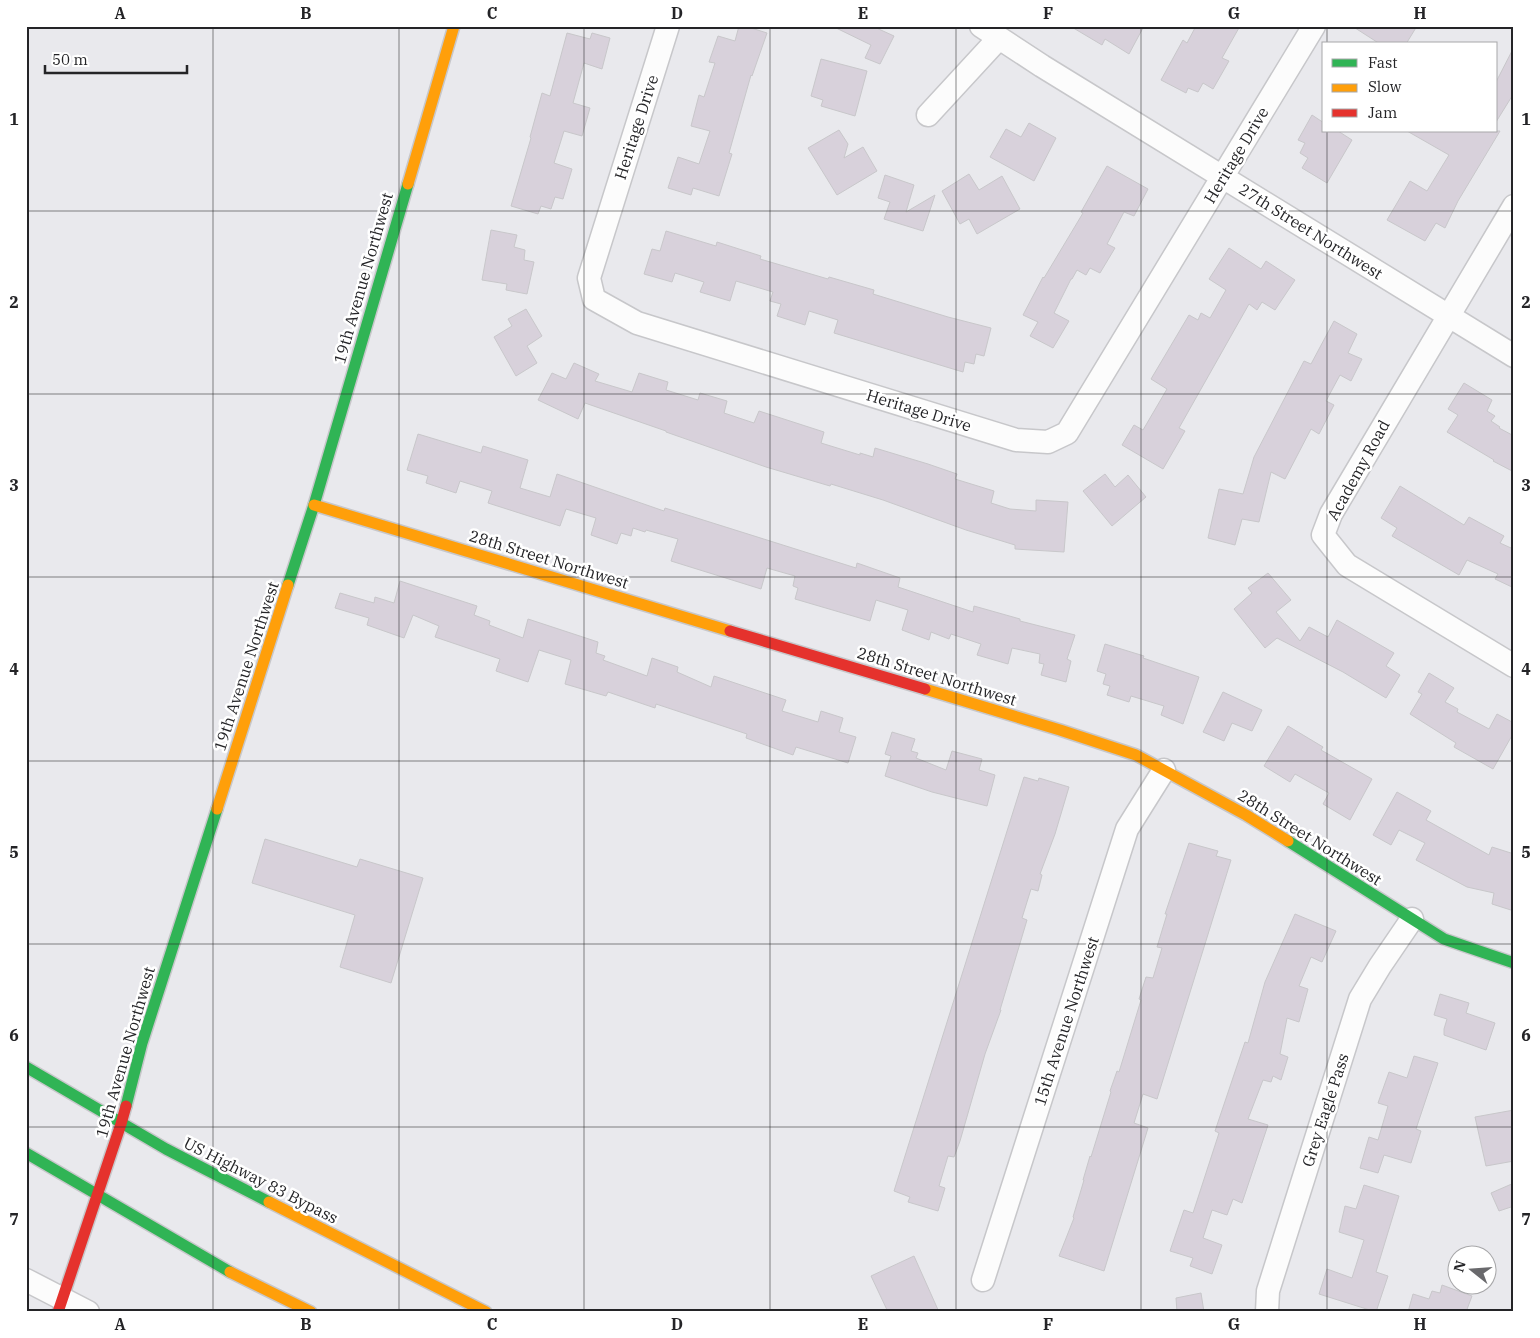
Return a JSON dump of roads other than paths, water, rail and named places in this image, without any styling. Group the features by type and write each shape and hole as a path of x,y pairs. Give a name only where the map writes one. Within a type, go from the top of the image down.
{"main road":[{"name":"19th Avenue Northwest","path":"60,1305 121,1124 142,1043 314,505 454,26"},
{"name":"28th Street Northwest","path":"314,505 1060,730 1136,755 1246,815 1444,939 1505,962 1514,963"},
{"name":"US Highway 83 Bypass","path":"26,1067 166,1149 486,1312"},
{"path":"26,1153 226,1270 311,1312"}],"street":[{"name":"Heritage Drive","path":"668,26 589,278 594,300 637,322 1016,440 1048,442 1067,433 1314,26"},
{"name":"27th Street Northwest","path":"990,32 1514,356"},
{"path":"928,114 990,32"},
{"name":"Academy Road","path":"1514,206 1331,514 1323,535 1347,565 1514,666"},
{"name":"15th Avenue Northwest","path":"983,1280 1127,829 1164,770"},
{"name":"Grey Eagle Pass","path":"1267,1312 1268,1291 1360,999 1412,919"},
{"path":"26,1280 60,1305 88,1312"}]}
